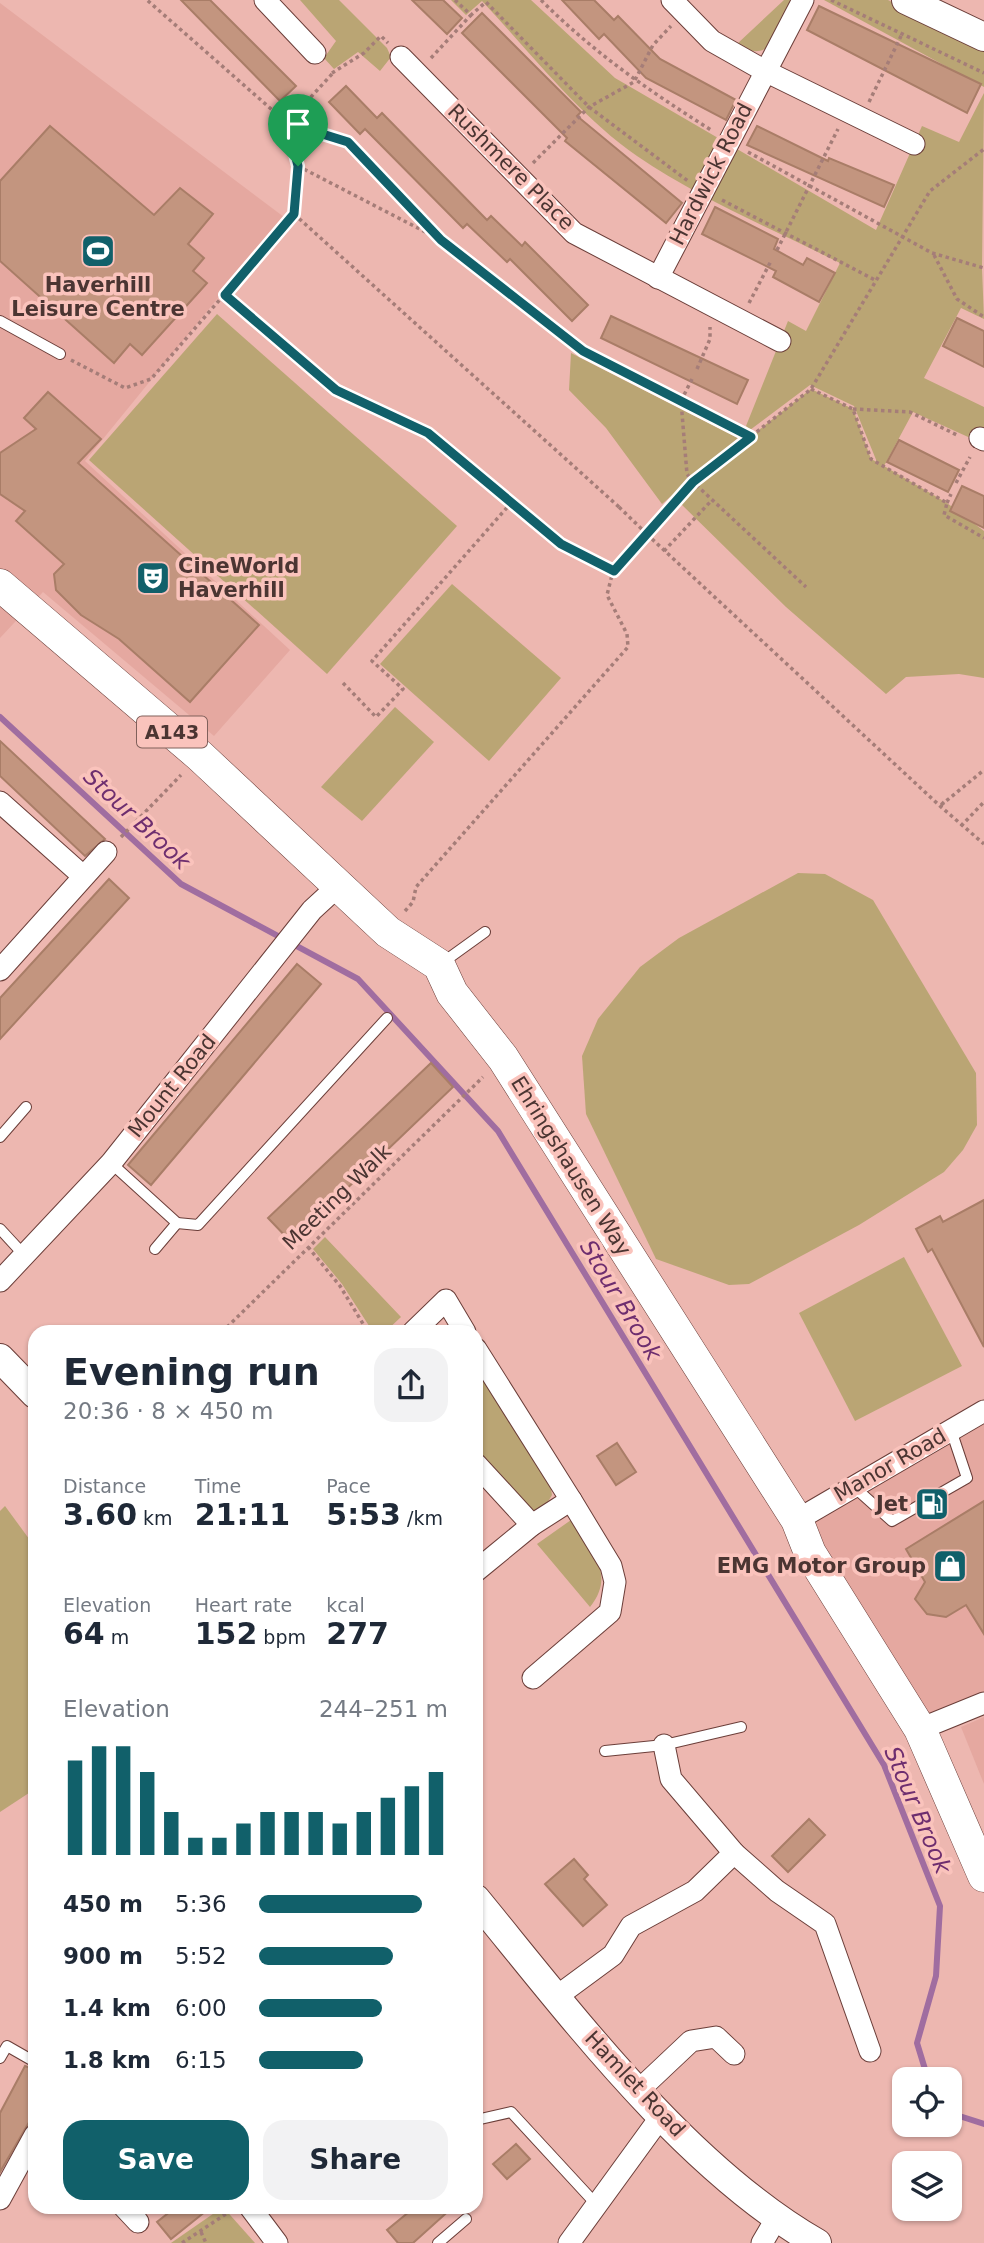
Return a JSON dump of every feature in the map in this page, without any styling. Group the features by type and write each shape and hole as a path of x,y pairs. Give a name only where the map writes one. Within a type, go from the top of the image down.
{"main road":[{"name":"A143","path":"0,585 200,756 388,932 439,965"},
{"name":"Ehringshausen Way","path":"439,965 452,993 503,1058 797,1520 810,1553 920,1729 984,1876"}],"street":[{"path":"265,0 315,53"},
{"name":"Hardwick Road","path":"658,278 803,0"},
{"path":"906,0 984,37"},
{"path":"678,6 712,41 765,71 914,144"},
{"name":"Rushmere Place","path":"401,57 575,233 780,341"},
{"path":"0,802 83,876"},
{"path":"0,970 106,852"},
{"name":"Mount Road","path":"0,1281 111,1163 306,917 337,887"},
{"path":"420,1325 446,1300 461,1325"},
{"path":"0,1358 28,1387"},
{"path":"483,1360 611,1566 615,1582 610,1612 533,1678"},
{"name":"Manor Road","path":"797,1520 984,1411"},
{"path":"483,1472 531,1525"},
{"path":"483,1565 531,1525 571,1500"},
{"path":"920,1729 984,1703"},
{"path":"664,1745 671,1779 734,1853 777,1891 825,1924 870,2051"},
{"path":"556,1997 613,1955 631,1926 695,1891 734,1853"},
{"name":"Hamlet Road","path":"483,1908 556,1997 662,2115 718,2171 769,2231 817,2243"},
{"path":"639,2090 691,2041 716,2037 734,2054"},
{"path":"569,2243 662,2115"},
{"path":"0,2199 28,2149"},
{"path":"255,2214 277,2243"}],"lane":[{"path":"0,321 60,354"},
{"path":"439,965 485,932"},
{"path":"111,1163 177,1223 198,1225 387,1018"},
{"path":"0,1137 26,1107"},
{"path":"155,1249 177,1223"},
{"path":"0,1229 24,1255"},
{"path":"853,1486 892,1521 967,1478 951,1430"},
{"path":"605,1751 664,1745 741,1727"},
{"path":"0,2058 7,2046 28,2058"},
{"path":"483,2118 511,2112 596,2203"},
{"path":"438,2243 466,2219"}],"path":[{"path":"147,0 287,123 348,142 441,240 583,351 751,437"},
{"path":"154,6 160,0"},
{"path":"455,0 471,16"},
{"path":"541,0 634,82 729,141 932,253 984,268"},
{"path":"831,0 984,72"},
{"path":"418,73 486,2 589,107 649,155 703,191 875,280"},
{"path":"520,177 589,107 634,82 678,6"},
{"path":"777,250 810,187 902,34"},
{"path":"287,123 332,74 364,53 381,36 401,57"},
{"path":"315,53 332,74"},
{"path":"60,354 125,388 151,379 294,214 298,166 287,123"},
{"path":"388,932 413,902 416,887 628,647 627,634 607,595 614,571 693,482 811,389 930,191 984,149"},
{"path":"298,166 441,240"},
{"path":"294,214 619,507 961,826 984,844"},
{"path":"932,253 957,299 984,317"},
{"path":"741,321 771,261"},
{"path":"225,295 336,390 428,433 561,544 614,571"},
{"path":"697,369 719,310"},
{"path":"692,379 681,401 687,474 806,587"},
{"path":"811,389 853,408 910,412 975,443 956,483"},
{"path":"853,408 871,459 947,503"},
{"path":"951,494 944,515 984,538"},
{"path":"664,551 712,500"},
{"path":"343,683 376,717 403,689 372,661 511,503"},
{"path":"122,836 200,756"},
{"path":"940,806 984,770"},
{"path":"940,806 944,802"},
{"path":"961,826 984,802"},
{"name":"Meeting Walk","path":"229,1325 475,1085"},
{"path":"308,1247 340,1286 364,1325"},
{"path":"182,2243 226,2214"},
{"path":"201,2232 206,2243"}],"shaded area":[{"path":"300,0 339,0 387,48 391,57 380,71 358,52 334,69 324,58 336,41"},
{"path":"451,0 531,0 615,78 876,230 922,126 959,142 984,93 984,319 961,308 924,378 984,407 984,430 977,441 913,412 884,466 947,503 984,531 984,678 959,674 906,677 886,694 786,607 680,503 750,437 811,389 853,409 871,459 877,462 854,406 810,385 750,430 746,426 788,321 806,331 840,263 711,200 637,156 615,140 575,103 482,1 466,15"},
{"path":"784,0 797,0 775,41 759,51 737,44"},
{"path":"824,0 888,0 984,48 984,87"},
{"path":"0,3 284,217 85,461 290,650 214,736 43,592 0,638"},
{"path":"217,314 457,526 327,674 89,460"},
{"path":"571,353 738,438 662,504 606,428 569,390"},
{"path":"452,584 561,678 489,761 380,664"},
{"path":"395,707 434,742 362,821 321,787"},
{"path":"798,873 825,874 873,900 976,1073 977,1125 963,1150 944,1172 859,1225 749,1284 729,1285 656,1259 586,1114 582,1056 598,1019 640,967 679,938"},
{"path":"325,1237 401,1317 392,1325 368,1325 342,1284 313,1249"},
{"path":"904,1257 962,1366 855,1421 799,1313"},
{"path":"483,1380 550,1483 552,1495 543,1510 532,1511 483,1460"},
{"path":"984,1411 984,1703 920,1729 797,1520"},
{"path":"5,1506 28,1537 28,1794 0,1812 0,1511"},
{"path":"571,1520 598,1562 601,1572 598,1595 590,1607 537,1544"},
{"path":"984,1717 984,1784 961,1727"},
{"path":"213,2214 229,2214 255,2243 171,2243"}],"building":[{"path":"181,0 210,0 296,86 280,101"},
{"path":"412,0 443,0 462,18 447,34"},
{"path":"562,0 594,0 614,20 618,16 660,59 736,100 726,120 646,78 604,34 599,39"},
{"path":"819,6 981,84 967,113 807,30"},
{"path":"482,13 581,112 577,116 682,203 666,223 565,141 567,138 462,33"},
{"path":"346,86 377,118 382,113 487,220 491,216 522,246 525,242 588,305 572,321 510,259 507,262 467,224 463,228 365,129 360,134 329,102"},
{"name":"Haverhill Leisure Centre","path":"50,126 154,215 180,188 213,214 188,244 204,258 193,271 207,283 142,355 130,344 114,363 0,261 0,181"},
{"path":"757,126 828,161 829,158 894,185 884,207 747,145"},
{"path":"715,207 778,239 774,249 803,265 807,258 835,273 819,302 773,277 776,271 702,234"},
{"path":"611,316 748,380 737,404 601,338"},
{"path":"957,318 984,331 984,367 943,346"},
{"path":"48,392 101,439 78,463 259,625 190,702 119,639 81,615 56,590 54,574 64,564 16,521 25,511 0,494 0,453 36,429 24,418"},
{"path":"899,440 959,470 948,492 887,462"},
{"path":"962,486 984,496 984,528 950,511"},
{"path":"0,741 105,839 85,856 0,776"},
{"path":"109,879 129,898 0,1039 0,998"},
{"path":"297,964 321,984 151,1185 128,1165"},
{"path":"431,1063 453,1087 291,1242 268,1218"},
{"path":"984,1200 984,1347 932,1249 928,1252 916,1229 940,1216 943,1222"},
{"path":"617,1443 636,1472 616,1485 597,1456"},
{"name":"EMG Motor Group","path":"984,1501 984,1634 966,1605 946,1617 927,1614 915,1599 925,1582 906,1549"},
{"path":"809,1819 825,1835 788,1872 772,1856"},
{"path":"574,1859 588,1875 584,1879 607,1905 583,1926 545,1884"},
{"path":"25,2066 28,2067 28,2124 0,2172 0,2113"},
{"path":"516,2144 530,2159 507,2179 493,2164"},
{"path":"167,2214 202,2214 171,2239 157,2222"},
{"path":"406,2214 445,2214 413,2243 398,2243 387,2230"}],"waterway":[{"name":"Stour Brook","path":"0,717 181,884 358,979 498,1131 884,1765 940,1906 936,1976 917,2043 924,2067"},
{"name":"Stour Brook","path":"962,2117 984,2124"}],"place":[{"name":"Haverhill Leisure Centre","path":"98,251"},
{"name":"CineWorld Haverhill","path":"153,578"},
{"name":"Jet","path":"932,1504"},
{"name":"EMG Motor Group","path":"950,1566"}],"route":[{"path":"287,123 348,142 441,240 583,351 751,437 693,482 614,571 561,544 428,433 336,390 225,295 294,214 298,166 287,123"}]}
